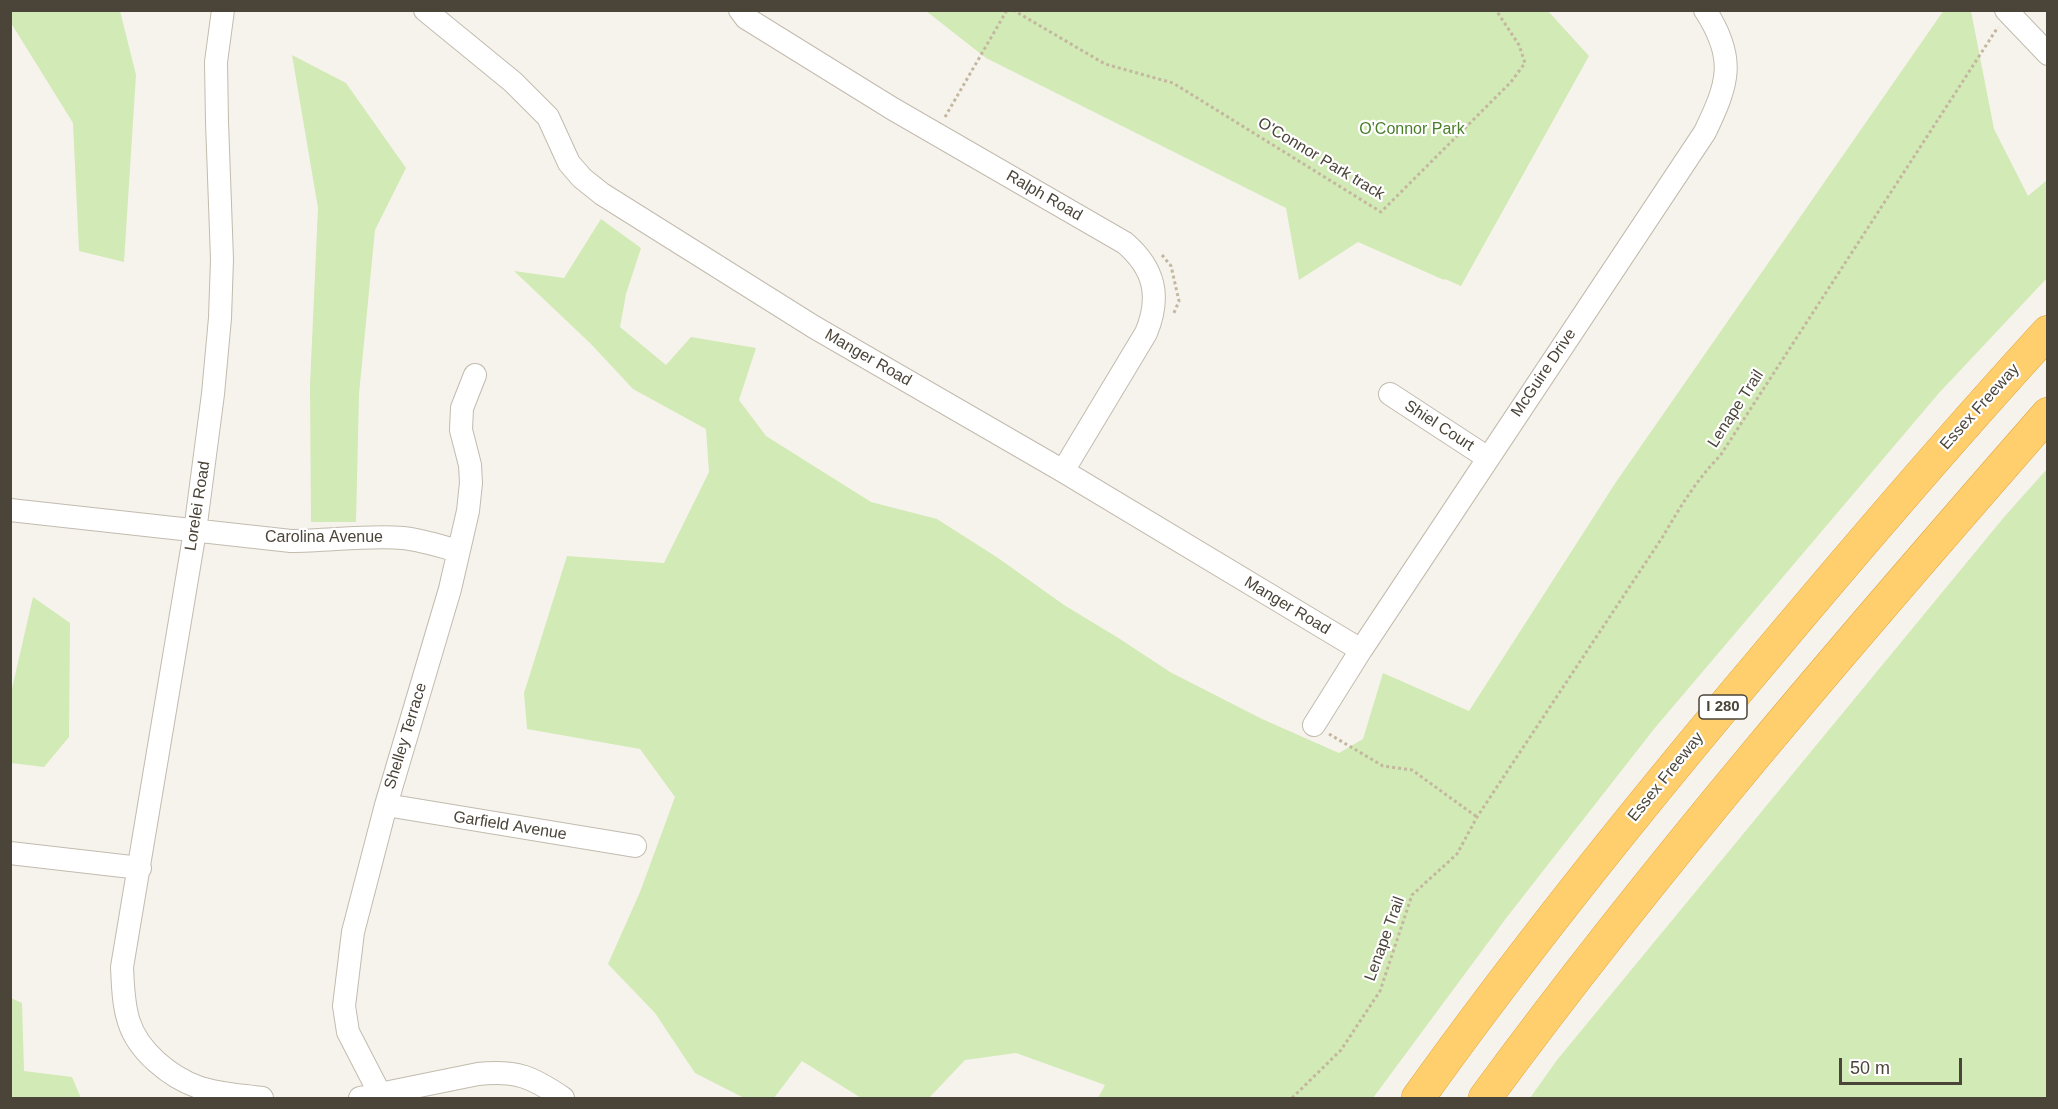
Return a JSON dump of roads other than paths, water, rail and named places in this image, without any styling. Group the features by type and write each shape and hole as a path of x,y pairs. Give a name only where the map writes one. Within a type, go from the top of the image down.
{"highway":[{"name":"Essex Freeway","path":"1418,1098 1536,939 1698,736 1956,433 2048,332"},
{"path":"1485,1098 1527,1040 1648,885 1836,658 2048,414"}],"street":[{"name":"Lorelei Road","path":"223,10 216,62 222,259 220,318 205,462 122,967 124,999 130,1024 143,1048 165,1069 183,1081 201,1088 262,1098"},
{"name":"Manger Road","path":"425,10 513,82 548,117 569,163 582,178 602,194 814,327 1063,471 1360,650"},
{"name":"Ralph Road","path":"740,10 746,18 893,109 1125,243 1145,264 1154,291 1154,305 1146,333 1063,471"},
{"name":"McGuire Drive","path":"1314,725 1360,650 1705,132 1721,97 1726,75 1724,52 1716,28 1705,10"},
{"path":"2007,12 2048,54"},
{"name":"Shelley Terrace","path":"370,1096 348,1032 344,1006 353,932 386,805 450,589 468,511 470,465 461,430 462,408 476,375"},
{"name":"Shiel Court","path":"1390,394 1488,458"},
{"name":"Carolina Avenue","path":"10,510 291,541 405,538 458,550"},
{"name":"Garfield Avenue","path":"386,805 635,846"},
{"path":"10,854 140,868"},
{"path":"370,1096 497,1072 511,1073 532,1080 563,1098"}],"park label":[{"name":"O'Connor Park","path":"1412,130"}]}
